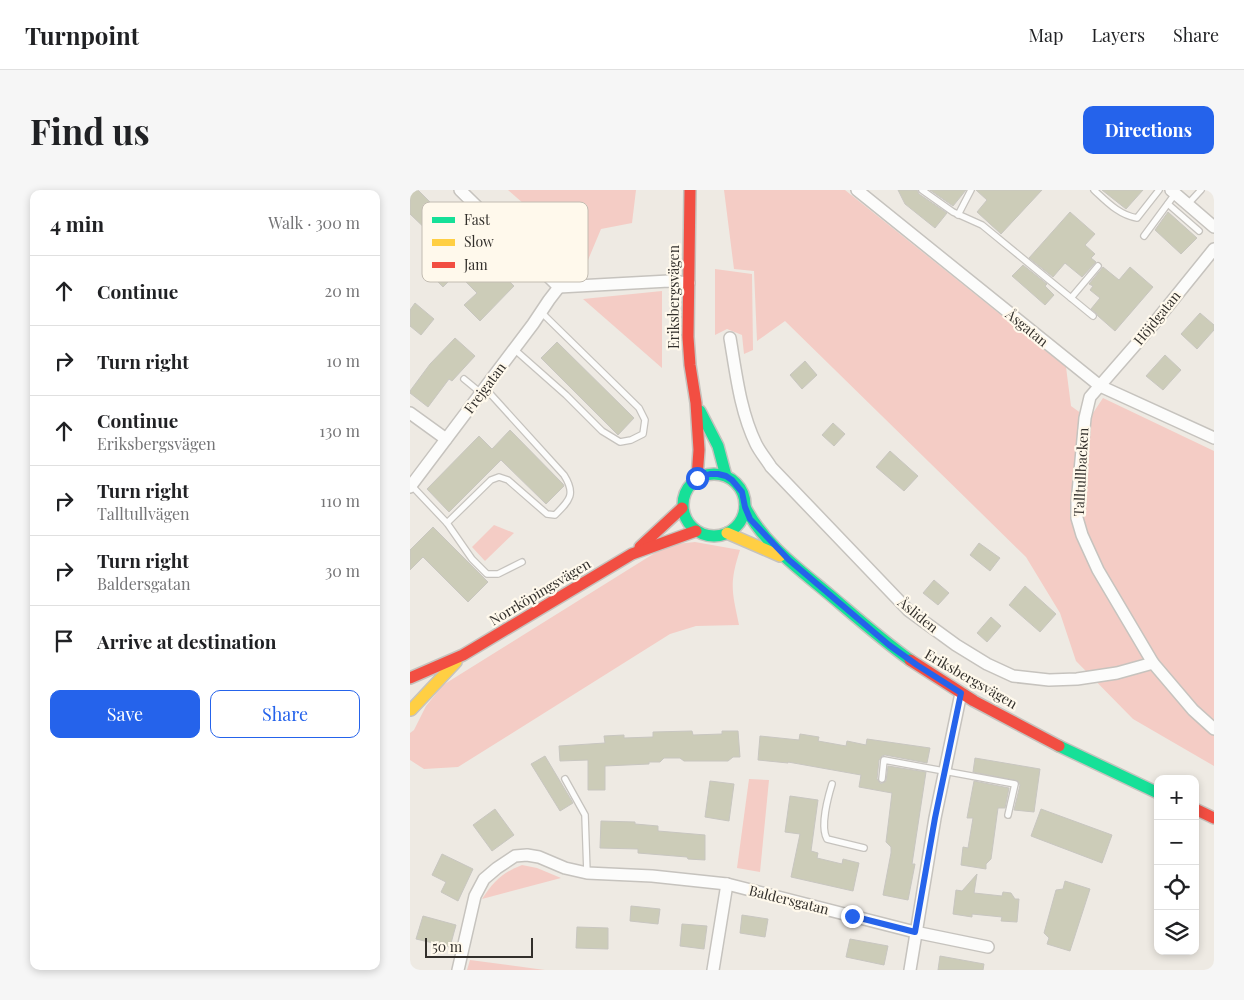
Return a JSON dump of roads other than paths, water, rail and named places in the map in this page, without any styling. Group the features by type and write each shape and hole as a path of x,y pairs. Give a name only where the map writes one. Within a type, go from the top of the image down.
{"main road":[{"name":"Eriksbergsvägen","path":"690,190 688,337 696,403 699,450 697,478"},
{"name":"Eriksbergsvägen","path":"696,403 718,446 726,476"},
{"path":"710,474 726,476 742,492 745,507 743,516 726,533 711,536 696,531 686,520 682,508 687,489 697,478 710,474"},
{"name":"Eriksbergsvägen","path":"745,507 750,519 789,560 889,645 917,665 961,693 1061,746 1154,791"},
{"name":"Norrköpingsvägen","path":"632,554 682,508"},
{"name":"Norrköpingsvägen","path":"410,678 463,655 632,554 696,531"},
{"name":"Eriksbergsvägen","path":"726,533 789,560"},
{"name":"Norrköpingsvägen","path":"410,708 463,655"},
{"path":"1199,811 1214,818"}],"street":[{"path":"460,190 472,202"},
{"name":"Åsgatan","path":"858,190 1100,386 1214,438"},
{"path":"1173,192 1214,227"},
{"name":"Höjdgatan","path":"1100,386 1214,249"},
{"path":"554,282 559,287 662,281 689,283"},
{"name":"Frejgatan","path":"411,486 559,287"},
{"name":"Åsliden","path":"730,338 739,392 746,416 756,444 771,467 908,610 956,645 987,664 1013,676 1049,680 1077,679 1117,673 1153,663"},
{"name":"Talltullbacken","path":"1100,386 1090,397 1085,414 1077,518 1082,535 1098,570 1153,663"},
{"path":"410,413 446,439"},
{"path":"1153,663 1193,710 1214,729"},
{"path":"910,970 944,770 961,693"},
{"name":"Baldersgatan","path":"458,970 475,896 484,879 515,856 527,855 539,857 565,868 587,873 652,876 727,884 915,932 988,947"},
{"path":"714,970 727,884"}],"lane":[{"path":"922,190 958,215 982,225 1093,316"},
{"path":"958,215 971,190"},
{"path":"1094,190 1113,207 1127,216 1137,218 1159,190"},
{"path":"1188,204 1201,190"},
{"path":"1144,236 1168,204 1173,192"},
{"path":"1168,204 1199,232"},
{"path":"1071,298 1098,266"},
{"path":"514,349 566,395 602,431 620,442 631,440 643,434 645,420 639,408 541,312"},
{"path":"447,523 492,480 499,477 508,480 547,514 555,515 564,507 570,495 570,486 564,475 483,390 464,379"},
{"path":"411,486 447,523 472,559 487,574 498,574 522,562"},
{"path":"882,779 884,760 1015,784 1008,814"},
{"path":"565,779 585,814 587,873"},
{"path":"832,784 824,835 826,839 864,848"}]}
